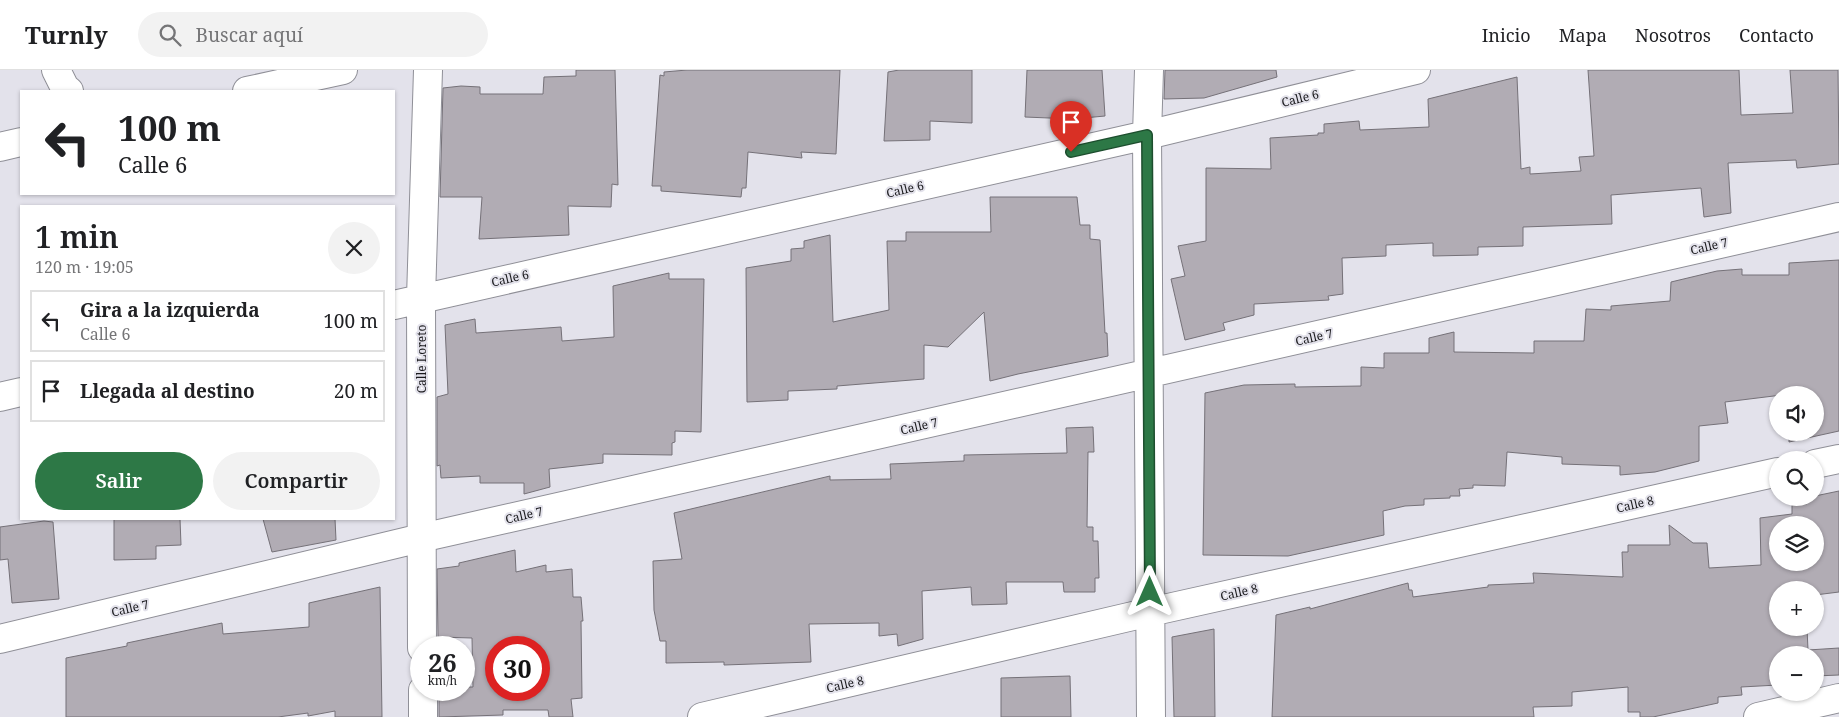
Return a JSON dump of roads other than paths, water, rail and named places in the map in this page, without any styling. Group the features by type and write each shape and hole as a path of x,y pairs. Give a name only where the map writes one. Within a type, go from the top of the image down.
{"street":[{"path":"56,70 68,90"},
{"path":"252,90 343,70"},
{"name":"Calle Loreto","path":"422,636 421,298 428,70"},
{"path":"1149,70 1147,135 1150,717"},
{"name":"Calle 6","path":"395,304 1147,135 1416,70"},
{"path":"0,147 20,142"},
{"name":"Calle 7","path":"0,639 422,538 1839,217"},
{"path":"0,398 20,392"},
{"path":"1824,462 1839,459"},
{"name":"Calle 8","path":"702,717 1150,612 1769,474"},
{"path":"1758,717 1839,698"},
{"path":"423,701 423,717"}]}
